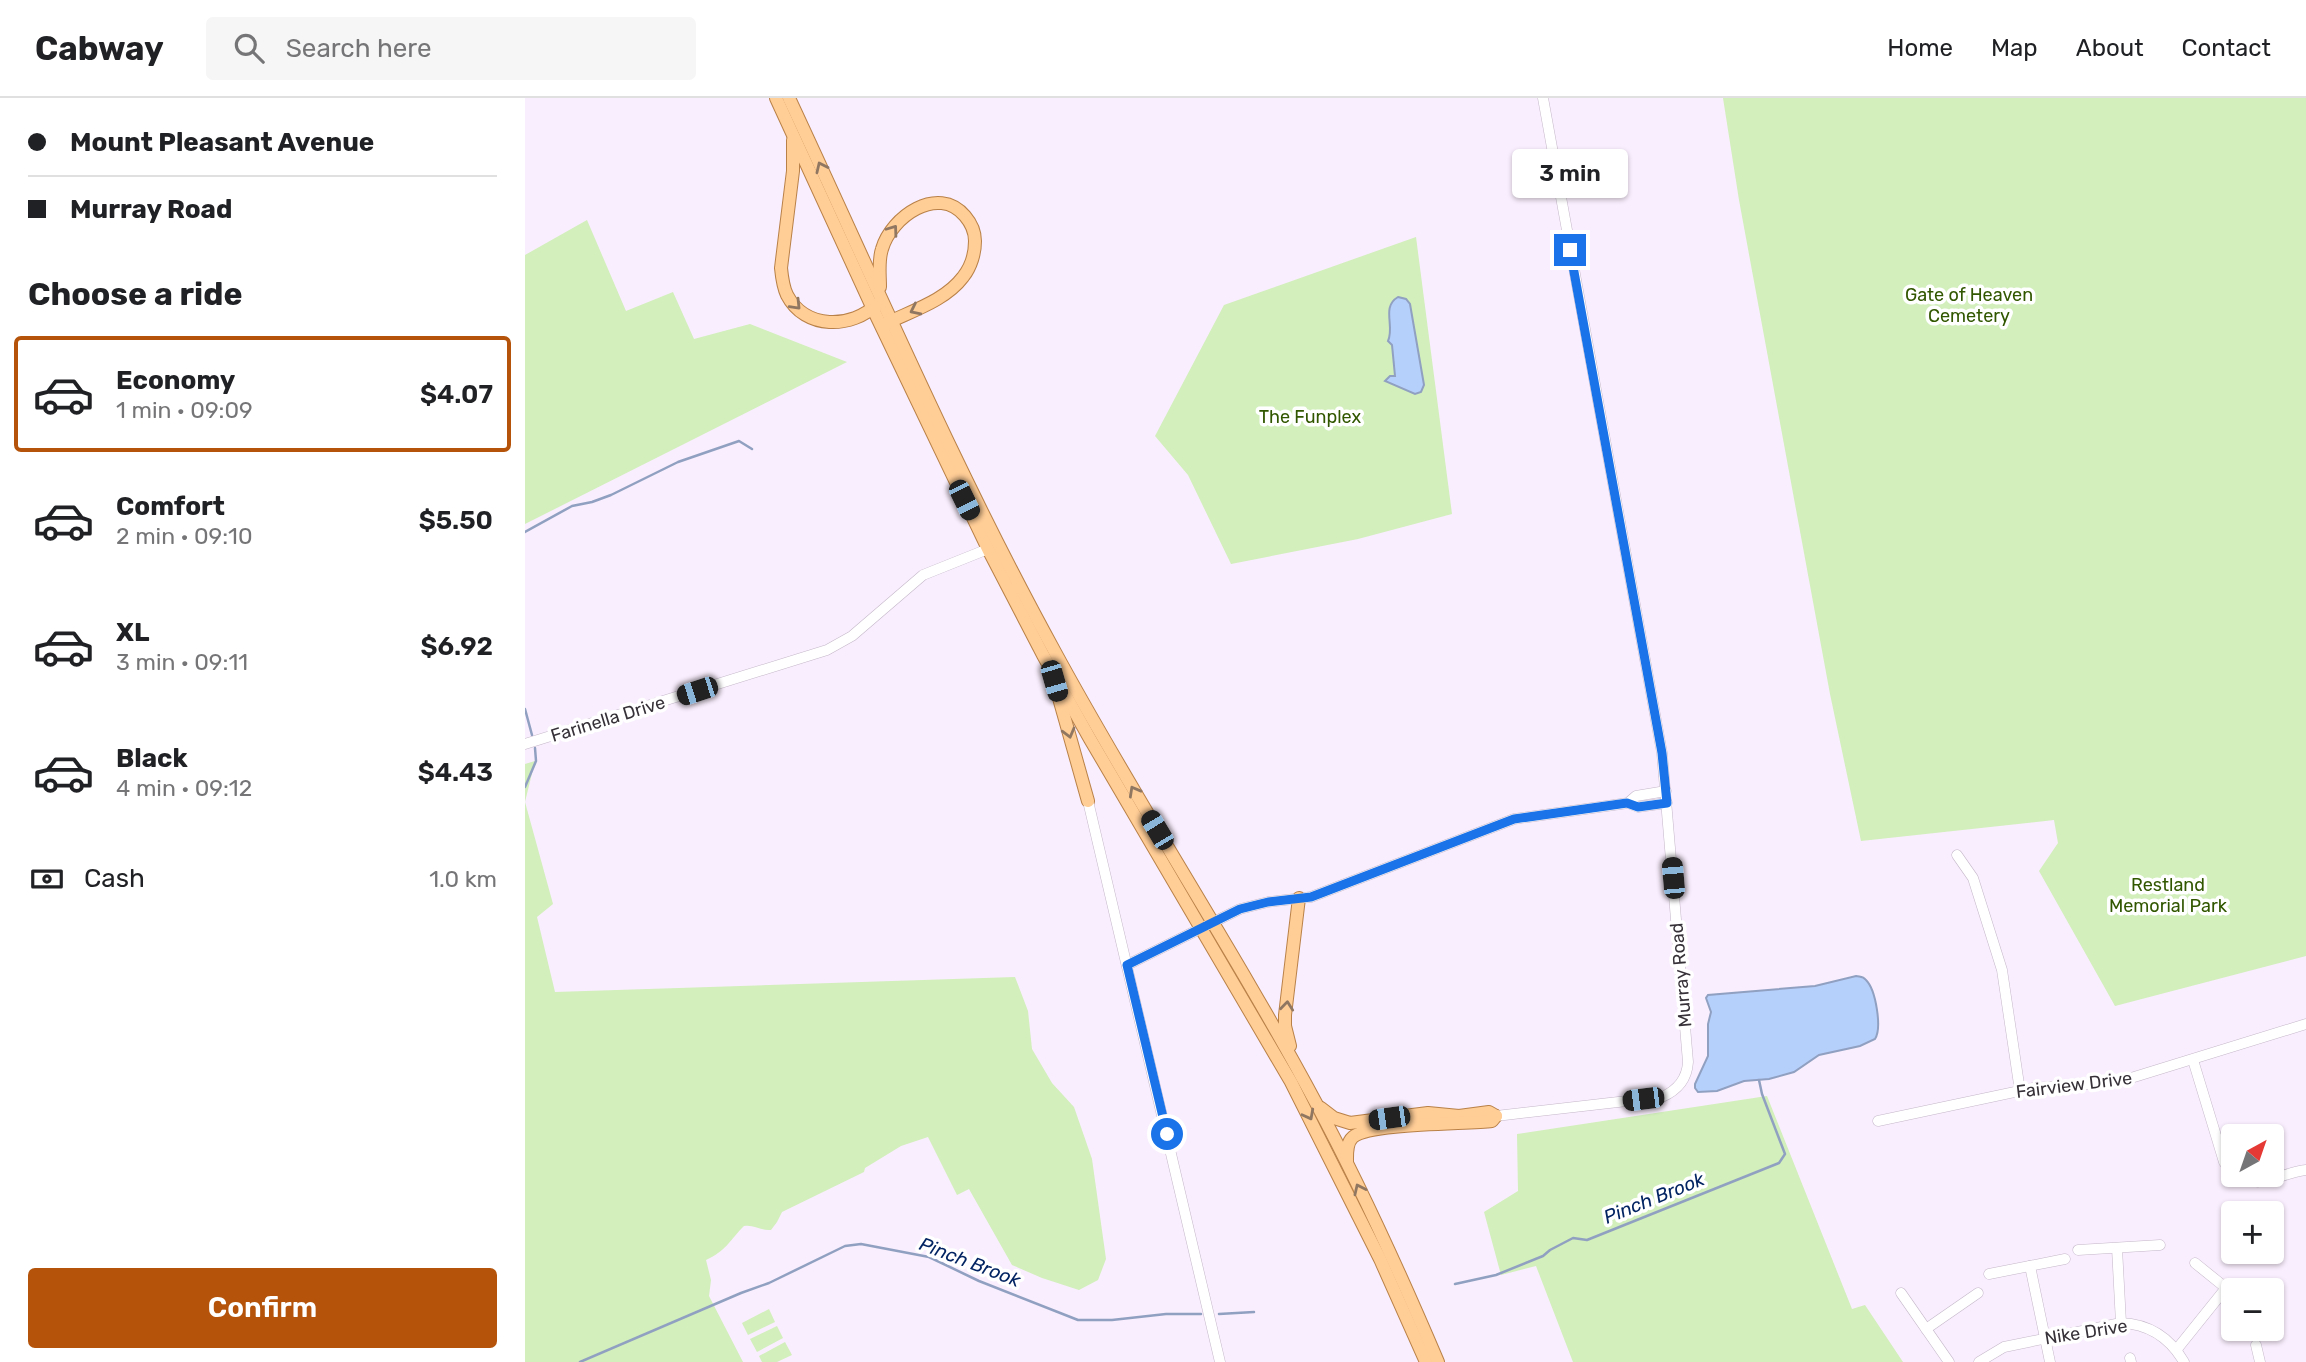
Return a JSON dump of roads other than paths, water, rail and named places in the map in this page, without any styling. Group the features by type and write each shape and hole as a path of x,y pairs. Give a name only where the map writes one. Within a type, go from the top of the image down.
{"main road":[{"path":"776,98 873,309 887,323 1047,638 1144,808 1324,1144 1380,1258 1426,1362"},
{"path":"789,98 881,295 873,309 848,321 827,323 808,316 792,303 782,283 781,268 793,171 793,135"},
{"path":"887,323 939,298 963,277 975,245 972,227 963,213 954,207 938,203 918,207 890,233 882,248 880,271 881,295 887,323 988,550 1050,667 1121,792 1317,1104 1347,1163 1438,1362"},
{"path":"1050,667 1088,801"},
{"path":"1299,898 1285,1026 1299,1072"},
{"path":"1317,1104 1334,1118 1350,1123 1428,1113 1459,1116 1489,1112 1496,1116 1492,1121 1428,1123 1362,1132 1348,1143 1347,1163"}],"street":[{"name":"Murray Road","path":"1496,1116 1662,1097 1677,1088 1684,1079 1688,1062 1662,753 1543,98"},
{"name":"Farinella Drive","path":"525,744 827,650 852,636 923,575 988,550"},
{"path":"1627,803 1636,796 1666,791"},
{"path":"1088,801 1220,1362"},
{"path":"1127,965 1247,906 1311,897 1514,819 1627,803 1638,807 1667,803"},
{"path":"1957,855 1973,878 2002,970 2020,1091"},
{"name":"Fairview Drive","path":"1878,1121 2051,1086 2118,1083 2306,1024"},
{"path":"2193,1060 2221,1152"},
{"path":"2284,1174 2306,1170"},
{"path":"2078,1250 2160,1245"},
{"path":"2117,1248 2121,1323"},
{"path":"1989,1273 2065,1259"},
{"path":"2195,1263 2221,1284"},
{"path":"2030,1266 2050,1362"},
{"path":"1902,1293 1949,1362"},
{"path":"1926,1329 1978,1293"},
{"path":"2176,1349 2221,1300"},
{"name":"Nike Drive","path":"1979,1362 2004,1346 2121,1323 2138,1325 2156,1332 2176,1349 2185,1362"},
{"path":"2256,1345 2260,1362"}],"water":[{"path":"1398,297 1406,299 1410,304 1424,385 1421,392 1415,394 1385,381 1390,376 1395,376 1392,345 1388,341 1389,311"},
{"path":"1856,976 1865,979 1873,992 1878,1018 1875,1039 1860,1046 1819,1055 1794,1072 1769,1079 1744,1081 1717,1091 1698,1092 1695,1088 1708,1056 1708,1024 1711,1012 1706,998 1708,995 1815,986"}],"waterway":[{"path":"525,532 572,506 611,495 678,462 739,441 752,449"},
{"path":"525,709 532,735"},
{"path":"525,787 536,761 535,748"},
{"name":"Pinch Brook","path":"1455,1284 1496,1275 1543,1256 1573,1238 1587,1240 1779,1163 1785,1154 1759,1080"},
{"name":"Pinch Brook","path":"580,1362 769,1283 845,1246 861,1244 929,1257 979,1281 1078,1320 1201,1314"},
{"name":"Pinch Brook","path":"1219,1314 1254,1312"}],"park label":[{"name":"Gate of Heaven Cemetery","path":"1969,305"},
{"name":"The Funplex","path":"1310,417"},
{"name":"Restland Memorial Park","path":"2168,895"}]}
